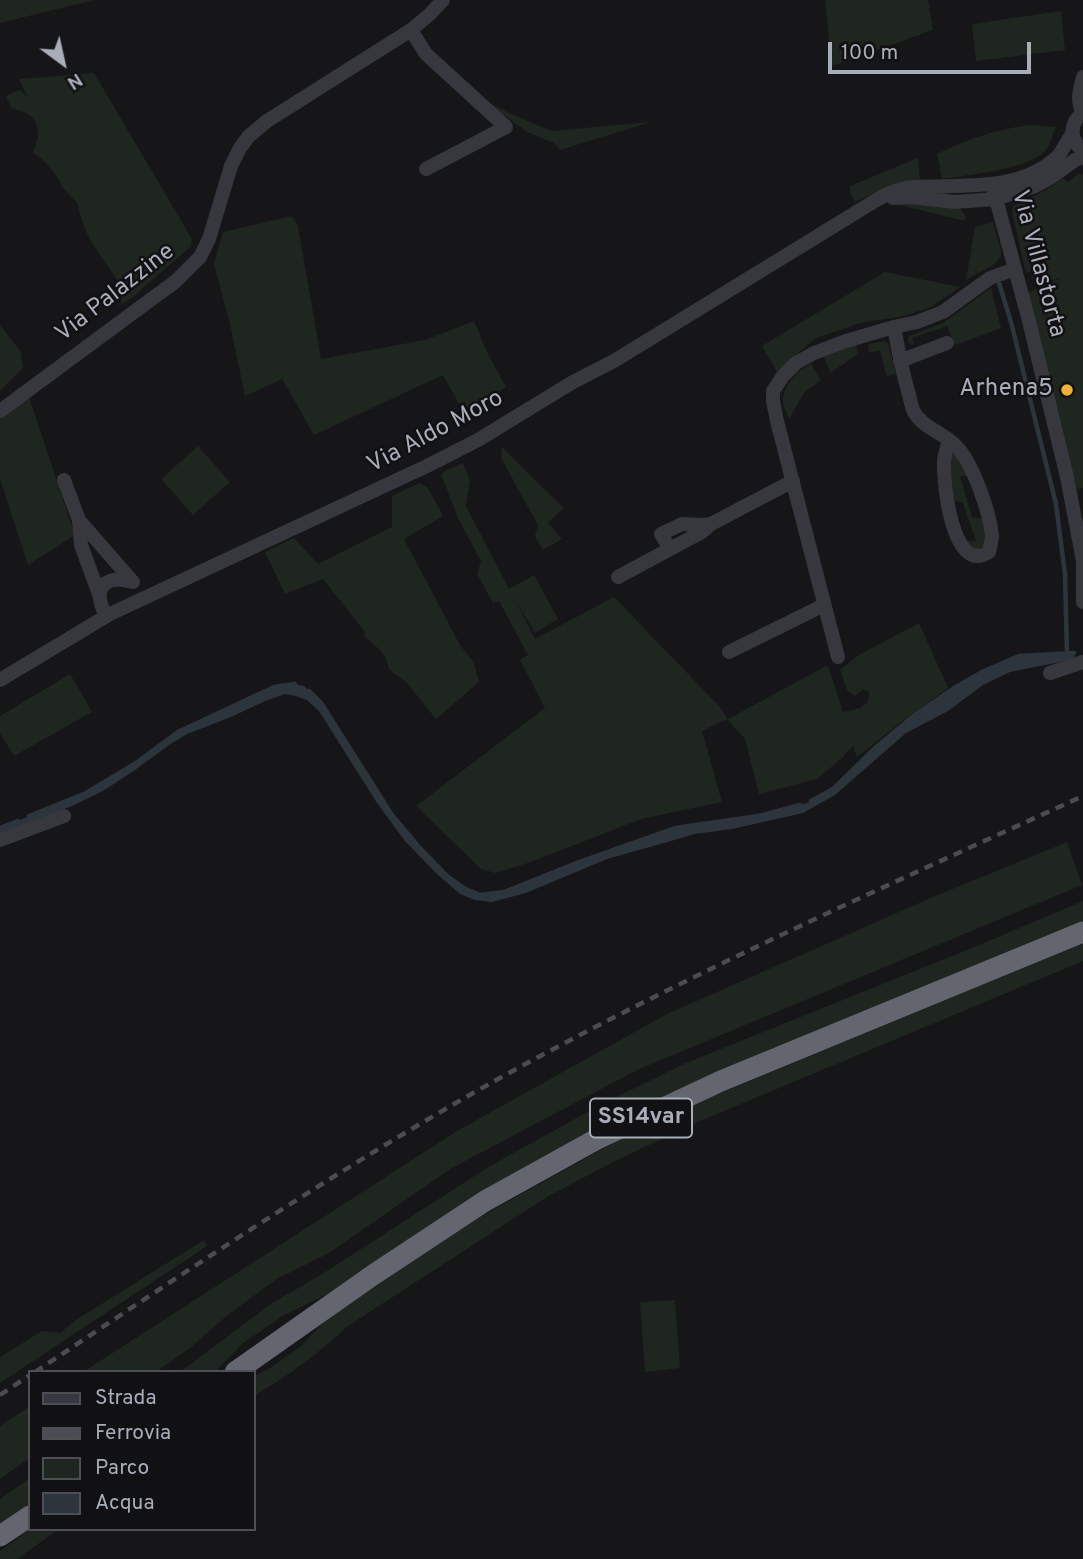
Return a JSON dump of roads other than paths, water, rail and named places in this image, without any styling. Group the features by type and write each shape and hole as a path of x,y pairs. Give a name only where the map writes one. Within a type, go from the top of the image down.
{"highway":[{"name":"SS14var","path":"238,1370 373,1275 485,1201 597,1139 721,1082 1083,932"},
{"path":"0,1536 28,1517"}],"street":[{"name":"Via Palazzine","path":"0,411 176,281 200,257 209,239 231,166 249,136 267,121 411,30 443,0"},
{"path":"411,30 426,54 506,127 426,169"},
{"path":"1083,77 1079,106 1083,112 1074,121 1072,134 1077,146 1083,151"},
{"name":"Via Aldo Moro","path":"878,198 911,197 955,202 1032,180 1037,171 1060,154 1072,134"},
{"name":"Via Aldo Moro","path":"0,680 106,616 478,440 878,198 895,190 912,187 954,187 967,194 1035,186 1083,157"},
{"name":"Via Villastorta","path":"994,191 1067,477 1083,561 1083,602"},
{"path":"838,657 777,421 773,391 796,363 814,353 943,312 990,278 1015,269"},
{"path":"894,327 913,411 957,446 978,485 992,537 989,552 984,556 968,554 953,527 945,483 944,460 948,440"},
{"path":"900,361 947,343"},
{"path":"64,480 79,520 81,545 106,616"},
{"path":"618,577 670,549 661,534 682,524 711,524 793,481"},
{"path":"79,520 133,582 152,594"},
{"path":"99,594 103,586 112,580 133,582"},
{"path":"729,652 824,605"},
{"path":"1050,673 1083,662"},
{"path":"0,840 64,816"}],"water":[{"path":"1074,653 1075,659 1010,672 983,685 948,711 906,733 835,795 803,813 732,829 695,834 607,859 526,893 492,902 475,900 460,894 437,874 405,841 377,803 319,711 307,700 285,694 187,734 103,791 72,806 0,833 0,828 86,793 136,763 178,732 274,687 294,684 304,686 321,703 392,815 447,876 480,895 504,892 675,828 759,816 814,801 833,789 874,749 916,714 954,688 1019,656"}],"waterway":[{"path":"999,283 1056,504 1065,574 1067,654"},
{"path":"811,801 833,789 874,749 916,714 984,671 1019,656 1074,653"},
{"path":"29,816 86,793 136,763 178,732 274,687 295,684"},
{"path":"309,691 321,703 392,815 447,876 480,895 504,892 675,828 759,816 800,805"},
{"path":"0,828 18,821"}],"railway":[{"path":"38,1370 322,1184 498,1079 715,967 1083,796"},
{"path":"0,1395 28,1376"}],"place":[{"name":"Arhena5","path":"1067,390"}]}
